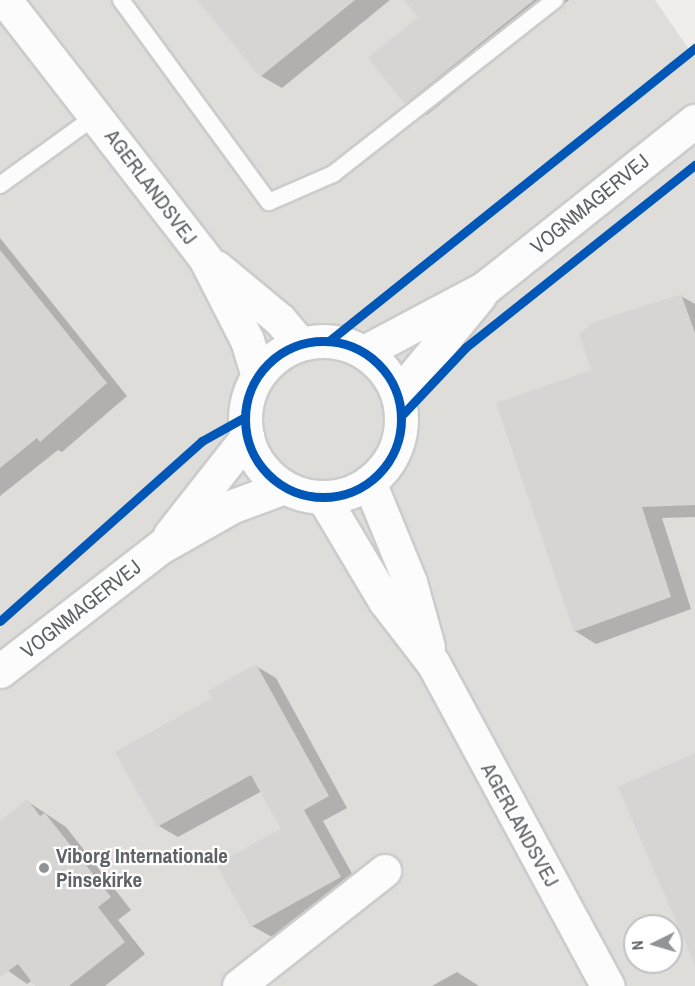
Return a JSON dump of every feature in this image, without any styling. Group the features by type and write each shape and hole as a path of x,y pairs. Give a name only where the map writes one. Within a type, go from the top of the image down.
{"street":[{"name":"AGERLANDSVEJ","path":"5,0 97,115 205,258 247,340 258,375"},
{"name":"VOGNMAGERVEJ","path":"364,352 486,287 695,121"},
{"name":"AGERLANDSVEJ","path":"205,258 280,320 300,344"},
{"name":"VOGNMAGERVEJ","path":"398,395 486,287"},
{"path":"329,341 364,352 384,371 398,395 401,416 398,441 387,464 369,482 348,493 323,497 284,487 254,457 247,437 248,395 258,375 276,356 300,344 329,341"},
{"name":"VOGNMAGERVEJ","path":"162,546 247,437"},
{"name":"AGERLANDSVEJ","path":"369,482 410,582 433,663"},
{"name":"VOGNMAGERVEJ","path":"0,671 162,546 232,506 284,487"},
{"name":"AGERLANDSVEJ","path":"323,497 385,601 433,663 608,986"},
{"path":"240,986 385,871"}],"lane":[{"path":"121,0 268,202 333,174 555,0"},
{"name":"AGERLANDSVEJ","path":"0,185 97,115"}],"shaded area":[{"path":"0,0 655,0 695,58 695,986 0,986"}],"building":[{"path":"197,0 355,0 260,77"},
{"path":"404,0 534,0 405,104 368,58 418,17"},
{"path":"0,250 107,383 40,442 37,438 0,468"},
{"path":"681,294 695,333 695,505 642,507 671,597 574,632 496,403 591,370 579,334 594,322"},
{"path":"256,664 329,796 304,810 341,877 251,927 216,864 281,829 251,775 157,827 115,752 212,698 208,691"},
{"path":"695,753 695,965 683,937 683,914 673,914 618,787"},
{"name":"Viborg Internationale Pinsekirke","path":"27,799 40,816 45,813 111,897 98,907 125,942 69,986 35,986 18,964 0,977 0,821"}],"cycle path":[{"path":"329,341 695,48"},
{"path":"401,416 466,347 695,165"},
{"path":"323,341 353,347 378,364 395,389 401,419 395,449 378,474 353,491 323,497 293,491 268,474 251,449 245,419 251,389 268,364 293,347 323,341"},
{"path":"0,621 202,441 245,417"}],"place":[{"name":"Viborg Internationale Pinsekirke","path":"44,868"}]}
